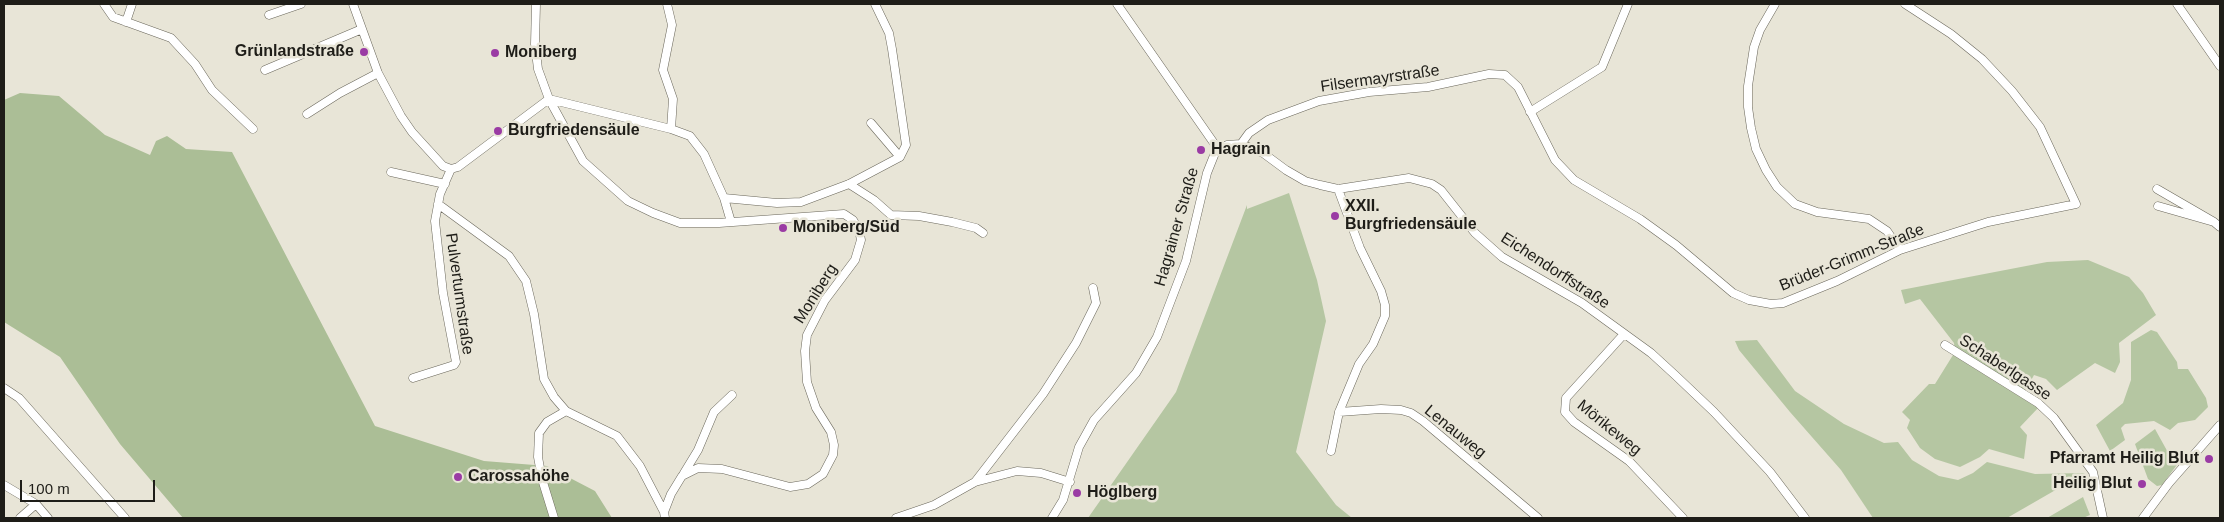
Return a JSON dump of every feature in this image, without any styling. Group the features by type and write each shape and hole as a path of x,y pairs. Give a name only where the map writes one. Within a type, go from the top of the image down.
{"street":[{"path":"104,4 113,17 172,38 195,64 212,90 253,129"},
{"path":"126,22 132,4"},
{"path":"269,15 301,4"},
{"path":"353,4 378,73 412,132 444,166 451,169 458,168 549,99 671,129 690,136 704,154 724,198 731,222"},
{"name":"Moniberg","path":"536,4 535,44 538,69 549,99 583,161 628,201 680,223 731,222 844,214 853,220 859,230 861,240 855,260 825,300 807,335 805,351 807,382 816,408 831,432 834,445 833,455 822,474 808,484 790,487 722,469 698,468 682,476"},
{"path":"667,4 672,26 663,70 673,99 671,129"},
{"path":"724,198 777,203 801,202 849,184 900,156 906,145 892,49 889,33 875,4"},
{"path":"1118,4 1218,149 1241,144"},
{"path":"1530,112 1602,67 1628,4"},
{"path":"1775,4 1760,30 1754,47 1748,86 1751,128 1766,170 1777,187 1795,204 1818,212 1869,219 1887,231 1900,250"},
{"name":"Brüder-Grimm-Straße","path":"1505,75 1518,87 1555,160 1574,180 1640,219 1676,244 1733,293 1749,300 1771,304 1783,303 1828,285 1900,250 1988,222 2076,204 2040,127 2012,91 1974,53 1951,34 1905,4"},
{"path":"2177,4 2220,66"},
{"path":"265,70 362,28"},
{"path":"307,114 340,93 378,73"},
{"name":"Filsermayrstraße","path":"1241,144 1257,126 1320,101 1369,92 1428,87 1489,74 1505,75"},
{"path":"871,123 900,156"},
{"name":"Eichendorffstraße","path":"1241,144 1263,153 1305,181 1338,189 1409,178 1432,184 1441,190 1475,233 1502,257 1561,289 1651,353 1714,412 1770,472 1805,518"},
{"name":"Hagrainer Straße","path":"1052,518 1063,500 1070,482 1079,446 1094,420 1136,373 1157,337 1186,260 1208,168 1218,149"},
{"path":"438,204 451,169"},
{"path":"391,172 445,184"},
{"path":"849,184 874,200 891,215 919,216 952,222 976,228 983,233"},
{"path":"1331,452 1339,412 1359,364 1383,324 1385,305 1348,218 1338,189"},
{"path":"2157,189 2217,225"},
{"name":"Pulverturmstraße","path":"414,378 454,364 457,358 448,320 437,255 435,221 438,204 509,256 526,282 534,314 544,379 554,397 566,411 617,436 640,466 664,515"},
{"path":"2158,206 2217,225"},
{"path":"975,482 1043,394 1076,343 1096,303 1093,288"},
{"name":"Mörikeweg","path":"1624,334 1566,398 1565,412 1574,422 1629,461 1683,518"},
{"name":"Schaberlgasse","path":"1945,345 2038,403 2054,418 2093,472 2103,518"},
{"path":"4,388 19,398 125,518"},
{"path":"664,515 671,494 698,450 714,412 732,395"},
{"name":"Lenauweg","path":"1339,412 1381,409 1401,410 1410,413 1423,421 1538,518"},
{"path":"554,518 542,479 538,457 539,433 547,422 566,411"},
{"path":"2142,518 2169,483 2220,425"},
{"path":"896,518 934,505 975,482 1027,470 1070,482"},
{"path":"4,485 36,504 48,518"},
{"path":"20,518 36,504"}],"green space":[{"path":"20,93 59,96 105,135 150,155 156,141 167,136 186,149 232,152 375,426 484,461 547,466 595,491 612,518 183,518 120,444 60,357 4,322 4,100"},
{"path":"1289,193 1317,280 1326,321 1296,452 1336,505 1352,518 1088,518 1176,392 1247,205 1247,209"},
{"path":"2088,260 2129,277 2143,293 2156,315 2119,343 2120,362 2115,373 2095,363 2057,390 2046,379 2034,375 2025,392 1997,373 1955,350 1954,343 1920,299 1905,304 1901,290 2047,262"},
{"path":"2151,330 2157,332 2177,362 2178,369 2188,369 2206,398 2208,407 2195,420 2178,423 2170,430 2154,421 2125,424 2121,428 2125,440 2110,451 2096,425 2123,403 2131,380 2131,342"},
{"path":"1757,340 1795,391 1844,424 1884,443 1898,442 1912,460 1939,476 1958,480 1973,473 1987,462 2035,474 2085,473 2007,518 1873,518 1841,470 1739,350 1735,341"},
{"path":"1953,355 2038,408 2020,427 2027,435 2024,459 1989,449 1980,457 1960,467 1935,459 1920,448 1907,428 1910,420 1902,412 1929,384 1935,384"},
{"name":"Heilig Blut","path":"2155,429 2170,456 2173,454 2179,462 2162,485 2157,486 2148,479 2135,444"},
{"path":"2083,497 2090,515 2083,518 2047,518"}],"place":[{"name":"Grünlandstraße","path":"364,52"},
{"name":"Moniberg","path":"495,53"},
{"name":"Burgfriedensäule","path":"498,131"},
{"name":"Hagrain","path":"1201,150"},
{"name":"XXII. Burgfriedensäule","path":"1335,216"},
{"name":"Moniberg/Süd","path":"783,228"},
{"name":"Pfarramt Heilig Blut","path":"2209,459"},
{"name":"Carossahöhe","path":"458,477"},
{"name":"Heilig Blut","path":"2142,484"},
{"name":"Höglberg","path":"1077,493"}]}
